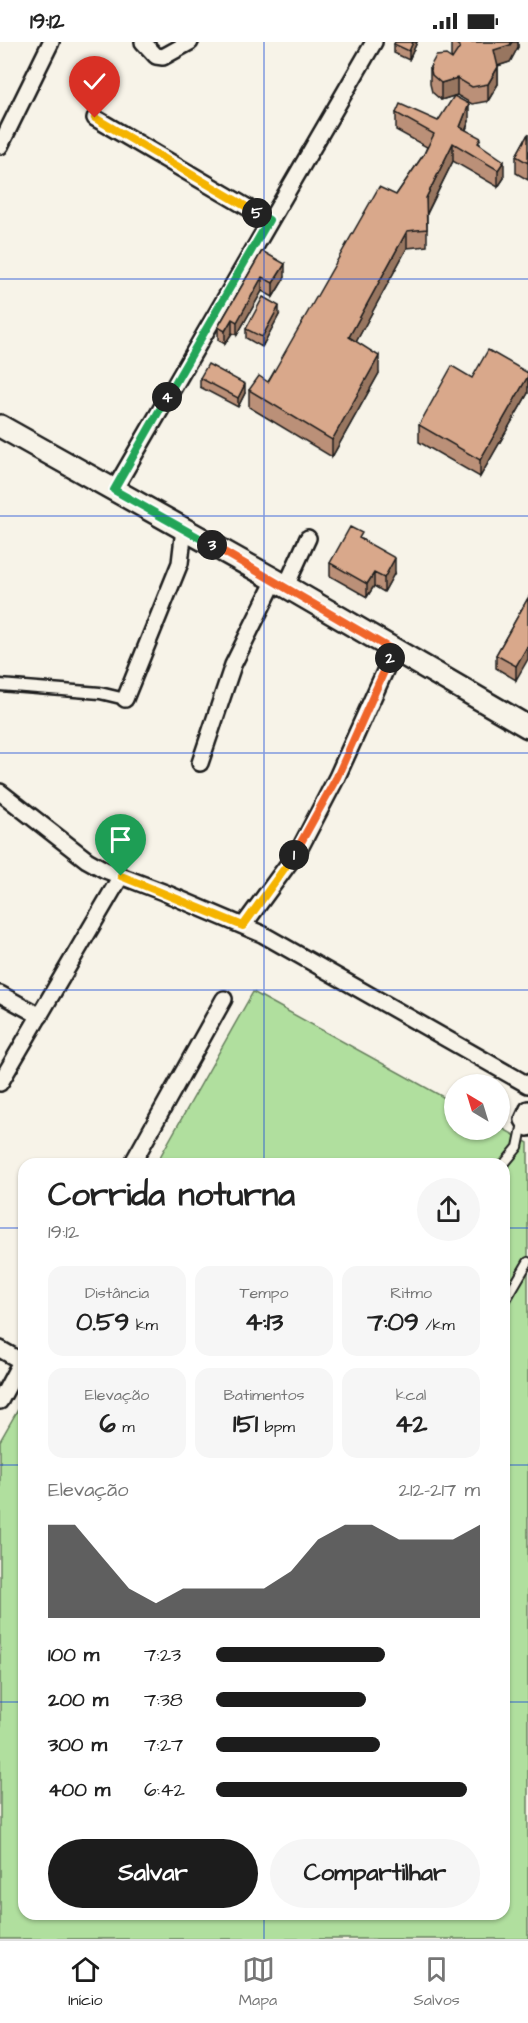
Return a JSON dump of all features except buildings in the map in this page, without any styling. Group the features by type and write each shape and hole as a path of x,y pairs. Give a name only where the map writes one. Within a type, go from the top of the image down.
{"main road":[{"path":"0,426 280,583 528,727"}],"street":[{"path":"0,146 51,42"},
{"path":"143,42 156,56 162,57 190,42"},
{"path":"114,490 374,42"},
{"path":"95,118 269,220"},
{"path":"0,685 100,693 125,699 180,563 184,529"},
{"path":"200,763 233,665 308,538"},
{"path":"243,926 300,848 337,777 394,651"},
{"path":"0,792 87,860 105,870 243,926 281,944 528,1085"},
{"path":"0,1083 121,876"},
{"path":"0,994 40,1016"},
{"path":"135,1158 224,999"},
{"path":"0,1349 18,1356"},
{"path":"0,1401 18,1366"}],"lane":[{"path":"509,1158 518,1147 526,1119"},
{"path":"510,1293 528,1262"}],"green space":[{"path":"253,992 444,1097 444,1140 510,1140 510,1133 528,1143 528,1939 0,1939 0,1441 18,1410 18,1920 510,1920 510,1158 159,1158"}],"route":[{"path":"95,118 269,220 114,490 275,580 394,651 337,777 300,848 243,926 121,876"}]}
